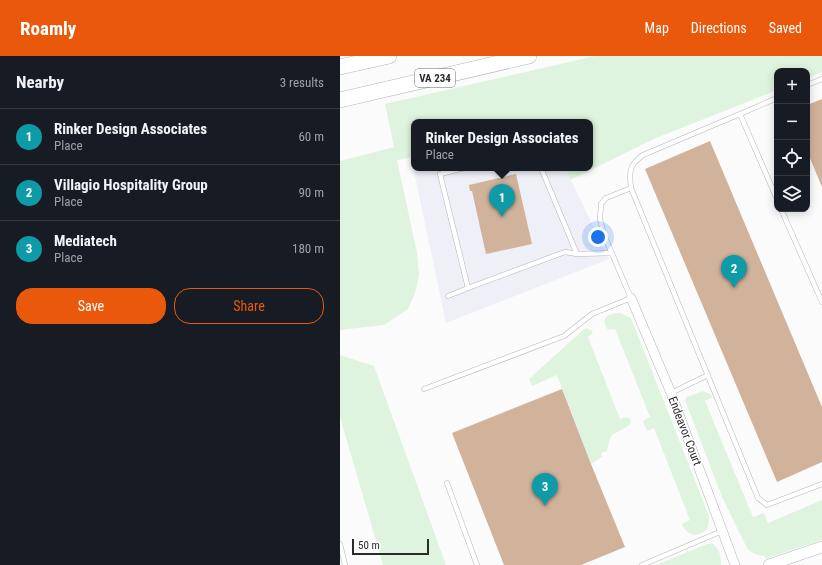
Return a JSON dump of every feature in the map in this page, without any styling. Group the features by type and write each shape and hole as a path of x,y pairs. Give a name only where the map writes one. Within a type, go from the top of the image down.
{"highway":[{"path":"340,67 388,56"},
{"name":"VA 234","path":"340,100 529,56"}],"street":[{"name":"Endeavor Court","path":"631,298 671,394 735,565"},
{"path":"769,565 822,547"}],"lane":[{"path":"810,84 822,79"},
{"path":"774,99 642,155 630,168 631,188 758,498 767,505 822,484"},
{"path":"740,114 774,192"},
{"path":"452,171 440,174 468,288"},
{"path":"542,171 577,254"},
{"path":"424,389 564,336 592,314 631,298 604,235 600,219 601,204 606,198 631,188"},
{"path":"783,212 822,302"},
{"path":"448,296 565,252 577,254 612,253"},
{"path":"671,394 708,375"},
{"path":"447,483 477,565"},
{"path":"642,565 722,531"},
{"path":"340,544 345,565"}],"shaded area":[{"path":"414,171 566,171 609,259 446,323"}],"green space":[{"path":"595,56 822,56 822,72 810,77 810,68 774,68 774,91 656,138 593,169 593,119 411,119 411,158 397,160 417,253 419,275 415,293 408,309 384,325 340,330 340,161 394,147 385,104"},
{"path":"566,171 588,171 570,180"},
{"path":"620,313 631,318 709,516 708,527 702,533 694,535 686,531 682,524 690,520 654,428 647,431 643,421 650,417 615,329 608,330 606,326 605,319 608,315"},
{"path":"587,328 593,333 588,337 620,419 626,417 630,419 631,422 628,426 612,435 607,451 601,453 602,457 591,464 557,375 532,386 529,379"},
{"path":"340,355 374,366 446,565 383,565 340,417"},
{"path":"703,391 713,397 705,401 753,517 764,513 768,523 822,500 822,540 765,559 765,556 755,554 747,548 722,497 685,400 687,397"},
{"path":"707,544 713,544 719,551 721,565 656,565"}],"building":[{"path":"822,99 822,187 810,158 810,104"},
{"path":"710,141 822,407 822,462 777,482 645,169"},
{"path":"516,174 532,244 486,254 472,191 470,191 469,185"},
{"path":"562,389 625,547 581,565 504,565 452,433"}],"place":[{"name":"Rinker Design Associates","path":"502,217"},
{"name":"Villagio Hospitality Group","path":"734,288"},
{"name":"Mediatech","path":"545,506"}]}
